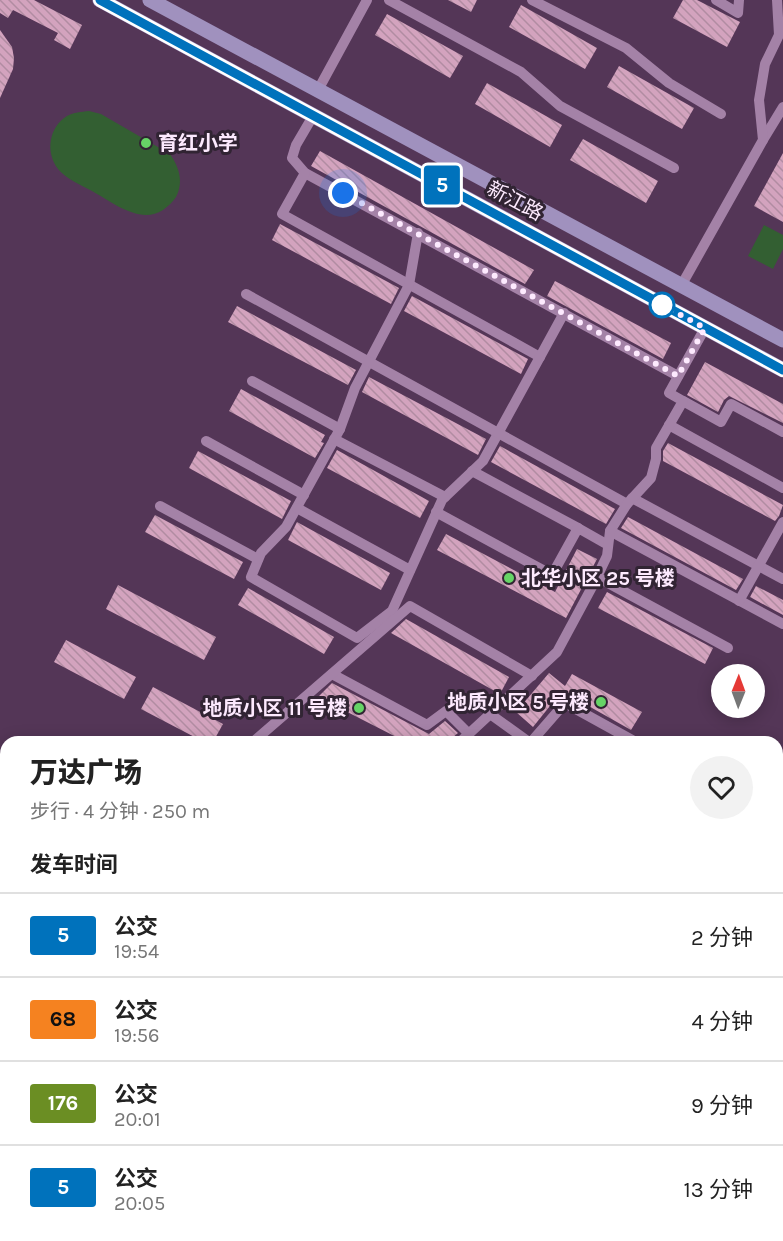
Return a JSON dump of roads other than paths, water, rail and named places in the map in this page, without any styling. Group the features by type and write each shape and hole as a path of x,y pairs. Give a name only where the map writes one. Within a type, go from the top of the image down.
{"main road":[{"name":"新江路","path":"100,0 783,370"},
{"name":"新江路","path":"150,0 783,340"}],"street":[{"path":"318,90 367,0"},
{"path":"389,0 521,72 560,106 674,168"},
{"path":"532,0 626,48 669,83 721,114"},
{"path":"716,0 738,13 739,0"},
{"path":"763,140 759,100 765,64 779,34 777,0"},
{"path":"681,286 783,107"},
{"path":"313,116 296,145 292,158 305,172 678,376"},
{"path":"305,172 282,214 540,357"},
{"path":"418,233 409,285 355,388 337,434 286,527 261,553 251,577 357,638 392,610 441,500 483,461 564,313"},
{"path":"246,294 498,433 783,579"},
{"path":"705,328 669,393 721,422 731,404 783,432"},
{"path":"252,381 445,497"},
{"path":"467,736 557,652 607,556 610,531 630,501 651,478 656,459 656,448 683,401"},
{"path":"669,425 783,488"},
{"path":"206,441 304,495"},
{"path":"472,471 608,545"},
{"path":"160,506 258,559"},
{"path":"297,508 410,570"},
{"path":"436,512 552,575 578,528"},
{"path":"739,601 783,522"},
{"path":"610,531 783,624"},
{"path":"597,577 728,648"},
{"path":"264,736 410,606 532,676"},
{"path":"332,674 427,725 446,711 469,734"},
{"path":"536,736 565,704 625,736"},
{"path":"490,714 521,736"}],"place":[{"name":"育红小学","path":"146,143"},
{"name":"北华小区 25 号楼","path":"509,578"},
{"name":"地质小区 5 号楼","path":"601,702"},
{"name":"地质小区 11 号楼","path":"359,708"}]}
